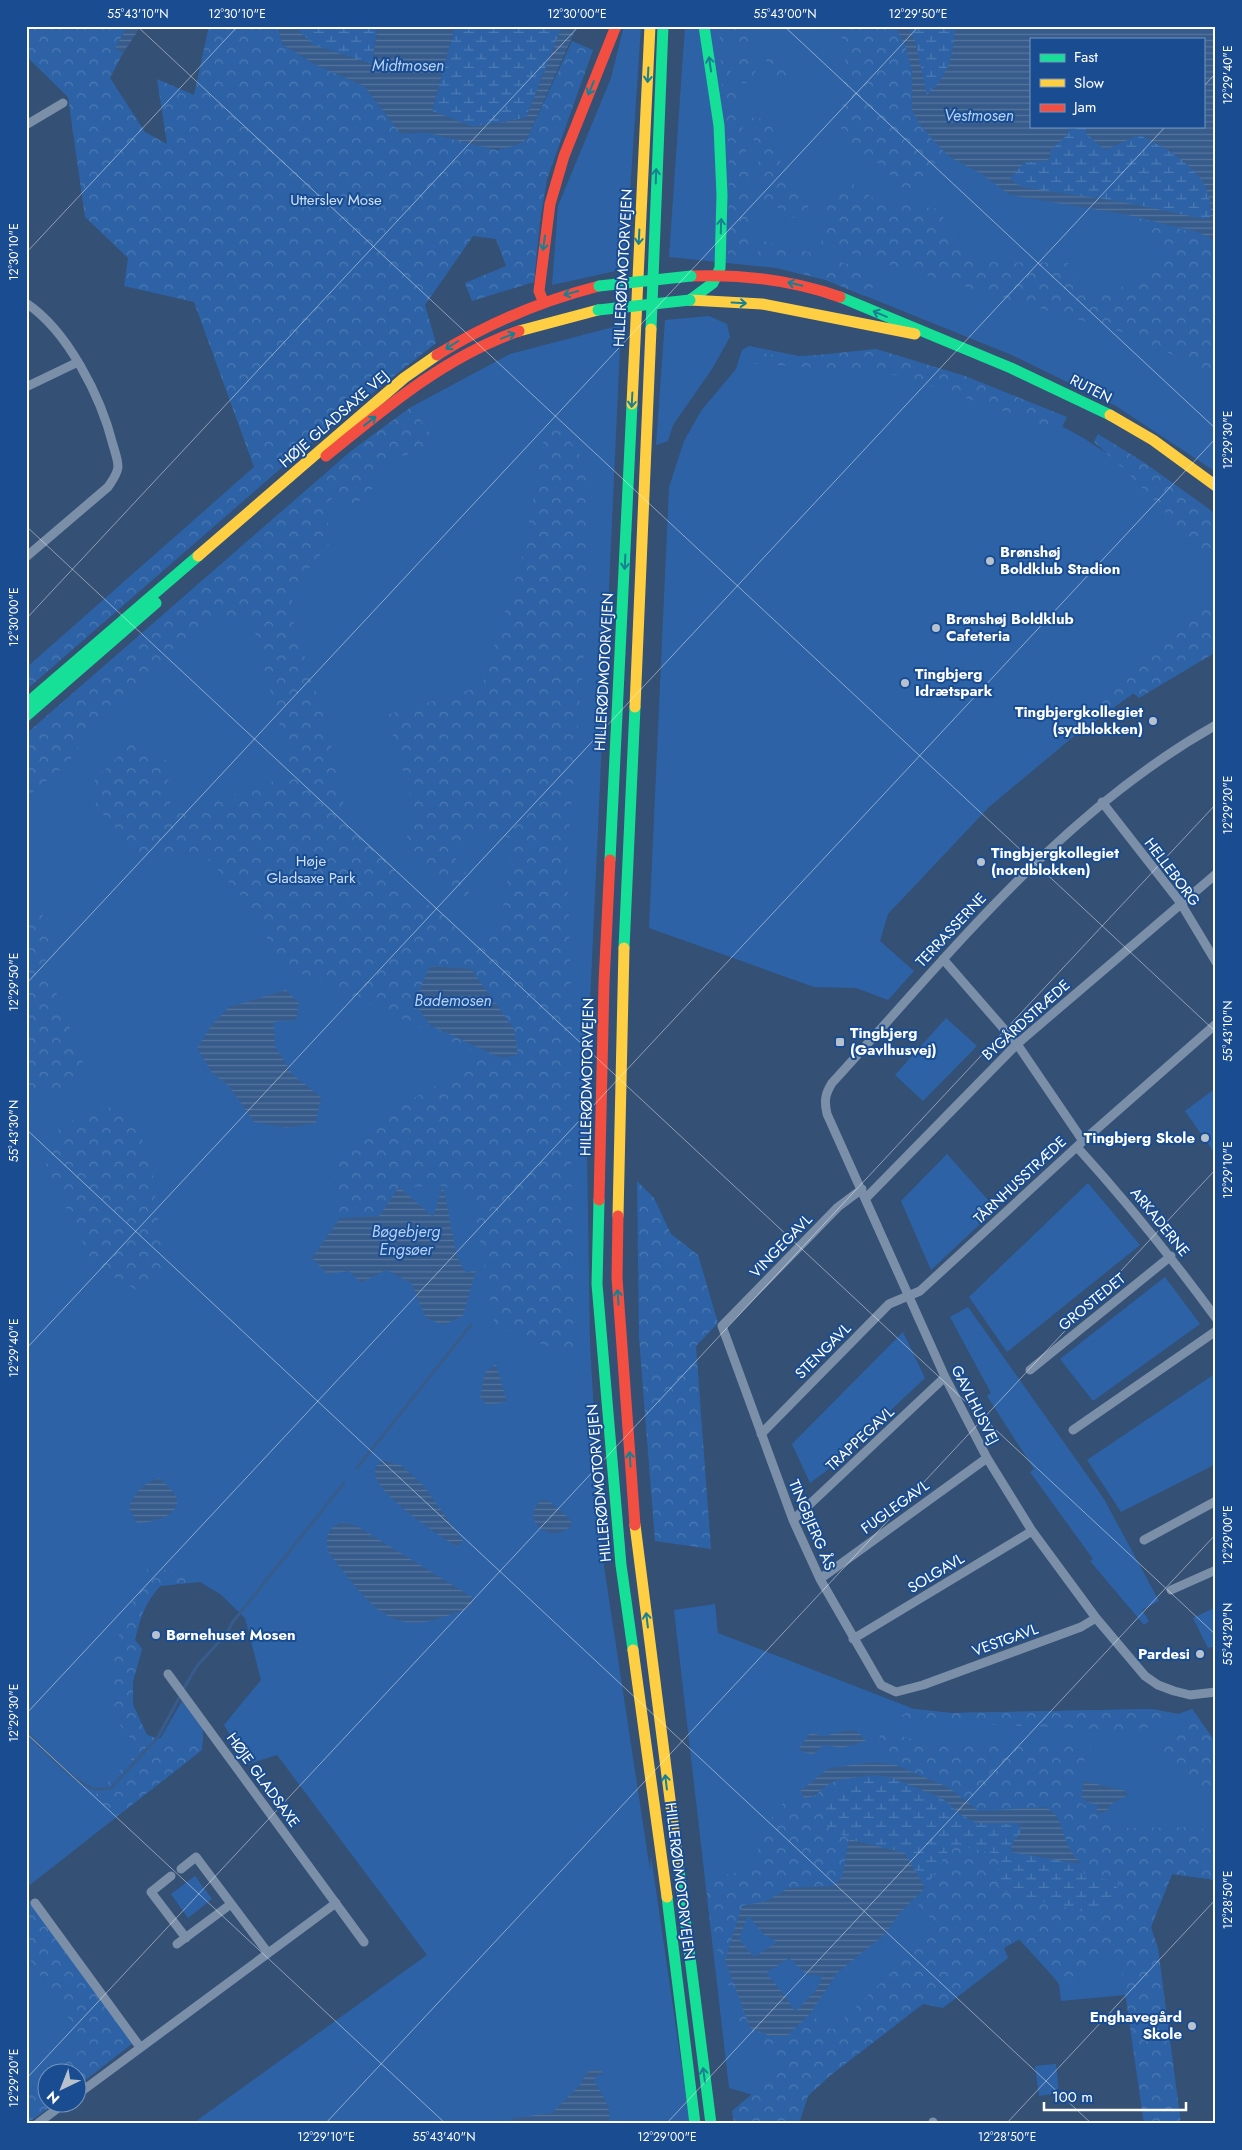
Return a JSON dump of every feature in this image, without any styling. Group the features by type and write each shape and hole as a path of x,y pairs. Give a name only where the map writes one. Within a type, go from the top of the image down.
{"main road":[{"path":"570,317 557,313 543,301 539,291 550,204 564,156 616,26"},
{"name":"HILLERØDMOTORVEJEN","path":"650,26 604,983 597,1284 621,1565 659,1832 695,2124"},
{"name":"HILLERØDMOTORVEJEN","path":"663,26 623,980 617,1278 636,1535 711,2124"},
{"path":"690,300 708,288 719,274 722,195 719,126 704,26"},
{"name":"HØJE GLADSAXE VEJ","path":"26,704 404,378 460,340 501,318 543,301 599,286 719,274"},
{"name":"RUTEN","path":"719,274 765,278 842,298 1014,369 1100,410 1148,438 1216,486"},
{"name":"HØJE GLADSAXE VEJ","path":"26,716 327,456 410,391 493,342 598,310 690,300"},
{"name":"RUTEN","path":"690,300 762,304 942,339"}],"street":[{"path":"26,125 62,103"},
{"path":"26,304 47,320 78,362 95,394 111,436 118,465 116,475 108,487 26,557"},
{"path":"26,387 78,362"},
{"name":"TERRASSERNE","path":"825,1102 826,1092 832,1082 1010,887 1102,802 1185,743 1216,725"},
{"name":"HELLEBORG","path":"1102,802 1180,902 1216,962"},
{"name":"BYGÅRDSTRÆDE","path":"864,1194 1017,1044 1180,902 1216,874"},
{"name":"ARKADERNE","path":"943,959 1017,1044 1080,1144 1171,1256 1216,1318"},
{"name":"TÅRNHUSSTRÆDE","path":"909,1295 920,1291 1080,1144 1216,1024"},
{"name":"GAVLHUSVEJ","path":"825,1102 827,1114 945,1378 987,1458 1032,1531 1096,1618 1146,1676 1158,1685 1190,1695 1216,1692"},
{"name":"VINGEGAVL","path":"722,1326 838,1207 864,1194"},
{"name":"GROSTEDET","path":"1030,1370 1171,1256"},
{"name":"STENGAVL","path":"761,1434 889,1304 909,1295"},
{"name":"TINGBJERG ÅS","path":"722,1326 793,1520 820,1579 853,1639 881,1685 888,1690 904,1691 923,1685"},
{"path":"1073,1430 1216,1331"},
{"name":"TRAPPEGAVL","path":"793,1520 945,1378"},
{"name":"FUGLEGAVL","path":"820,1579 987,1458"},
{"path":"1144,1540 1216,1501"},
{"name":"SOLGAVL","path":"853,1639 1032,1531"},
{"path":"1170,1590 1216,1570"},
{"name":"VESTGAVL","path":"923,1685 1081,1627 1096,1618"},
{"name":"HØJE GLADSAXE","path":"168,1674 364,1942"},
{"path":"181,1869 196,1857 268,1953"},
{"path":"171,1876 151,1892 186,1938"},
{"path":"35,1903 140,2047"},
{"path":"88,2086 336,1903"},
{"path":"177,1944 232,1904"},
{"path":"37,2124 53,2112"}],"green space":[{"name":"Utterslev Mose","path":"26,26 128,26 115,48 123,53 110,78 145,132 167,144 157,79 194,95 209,26 277,26 283,45 317,65 364,86 401,134 425,132 497,150 527,139 572,41 593,50 547,179 540,221 534,282 472,301 465,283 506,266 496,239 473,236 425,305 436,343 318,436 26,690 26,668 254,467 194,302 124,286 128,258 85,217 68,97 26,56"},
{"path":"294,26 378,26 372,64 313,45"},
{"path":"455,26 562,26 526,118 473,127 432,111"},
{"path":"624,26 641,26 625,269 552,285 558,206 611,78"},
{"path":"685,26 1216,26 1216,472 1116,406 1014,356 826,280 776,268 669,257"},
{"path":"719,26 721,26 745,142 749,171 751,229 748,258 728,256 729,152 723,99"},
{"path":"731,26 746,26 758,83 742,83"},
{"path":"837,26 895,26 899,33 906,48 910,64 912,105 915,118 948,156 931,166 926,191 910,195 881,165 846,146 841,129 846,49"},
{"path":"908,26 955,26 952,55 949,64 941,80 927,95 915,41"},
{"path":"766,58 795,65 796,78 770,82"},
{"path":"749,117 770,120 784,174 808,194 808,207 798,217 788,218 772,202 763,208 762,179"},
{"path":"1068,128 1086,128 1085,133 1115,146 1139,135 1164,148 1189,166 1199,177 1206,189 1210,202 1210,217 1204,219 1123,202 1028,188 1019,186 1010,178 1025,162 1046,161 1050,151 1069,133"},
{"path":"849,181 874,199 938,209 971,262 1069,263 1085,290 1100,297 1152,273 1164,250 1128,215 1209,237 1216,243 1216,374 1122,332 821,245 825,208"},
{"path":"760,240 824,256 819,262 757,259"},
{"path":"837,261 876,273 874,286 864,296 826,280 790,271 820,271"},
{"path":"709,316 727,324 730,337 712,369 673,425 668,441 656,445 665,320"},
{"name":"Høje Gladsaxe Park","path":"621,325 586,1090 590,1343 602,1553 650,1870 651,1856 690,2124 192,2124 427,1955 277,1755 248,1764 224,1725 261,1680 245,1618 220,1594 200,1582 160,1586 147,1605 141,1617 135,1640 142,1649 133,1681 133,1705 147,1735 160,1739 182,1701 203,1729 202,1750 26,1888 26,734 350,452 411,407 510,354"},
{"name":"Tingbjerg Idrætspark","path":"749,346 799,356 835,354 1058,424 1085,439 1127,467 1216,555 1216,645 1134,693 1073,737 989,807 888,914 880,941 914,971 888,1000 856,988 814,987 649,928 669,487 684,441 701,411 736,369 742,350"},
{"path":"876,349 965,376 1067,417 1060,431 918,381 886,373 749,363 750,351 790,358"},
{"path":"411,407 439,446 379,462 375,486 356,504 335,496 321,507 334,538 293,588 291,614 328,730 345,811 391,858 399,885 411,899 437,908 456,928 459,943 470,950 481,948 500,926 514,840 480,825 451,852 472,882 464,907 406,841 414,807 387,715 482,686 524,551 546,428 563,432 582,458 588,477 588,604 567,856 572,1024 570,1114 575,1357 495,1326 472,1194 443,1186 399,1187 379,1216 340,1218 334,1162 393,1110 486,1057 302,974 278,957 246,901 207,858 142,855 97,808 91,784 132,743 167,761 171,816 293,775 251,617 210,621 90,729 69,762 26,798 26,734 350,452"},
{"path":"1098,434 1145,463 1216,514 1216,566 1126,471 1094,442"},
{"path":"1216,597 1216,652 1139,698 1133,693 1073,737 1065,722 1082,712 1150,653 1156,653"},
{"path":"33,909 53,922 45,964 88,1075 59,1096 26,1089 26,913"},
{"path":"946,1018 977,1046 923,1101 895,1075"},
{"path":"1216,1088 1216,1155 1185,1111"},
{"path":"111,1107 126,1111 150,1154 165,1272 136,1290 93,1264 46,1165 60,1125"},
{"path":"947,1154 996,1209 931,1270 901,1201"},
{"path":"637,1181 654,1198 671,1234 698,1255 718,1323 696,1346 711,1549 655,1541 639,1338"},
{"path":"1088,1183 1140,1245 1007,1352 969,1297"},
{"path":"1165,1277 1200,1324 1093,1401 1060,1359"},
{"path":"968,1307 1104,1499 1159,1601 1142,1610 1149,1621 1144,1625 1090,1561 1093,1559 1030,1472 1034,1469 987,1396 991,1393 950,1317"},
{"path":"903,1332 925,1378 825,1472 810,1483 792,1444"},
{"path":"1216,1373 1216,1464 1121,1512 1087,1460"},
{"path":"148,1568 182,1572 200,1581 160,1586 146,1605 135,1640 142,1649 133,1681 133,1705 147,1735 179,1746 203,1729 202,1750 117,1816 93,1797 140,1750 116,1720 111,1677 121,1625"},
{"path":"715,1604 718,1633 914,1709 951,1713 1151,1709 1178,1714 1192,1709 1216,1743 1216,1880 1172,1874 1151,1927 1169,2032 1125,1995 1061,2001 1059,1983 1015,1935 817,2044 756,2096 729,2088 674,1610"},
{"path":"1216,1607 1216,1646 1208,1648 1193,1618"},
{"path":"914,1709 951,1713 1151,1709 1178,1714 1165,1723 1117,1730 924,1722 901,1716"},
{"path":"1192,1709 1216,1743 1216,1806 1162,1753"},
{"path":"879,1729 918,1741 1094,1742 1071,1786 1080,1803 1129,1828 1200,1827 1216,1838 1216,1880 1172,1874 1151,1927 1158,1948 1181,2124 1144,2124 1119,1951 1060,1985 1022,1938 1004,1948 1008,1958 943,2008 923,2004 831,2075 808,2096 799,2124 734,2124 732,2111 785,2066 745,2038 711,1930 705,1878 760,1869 757,1837 787,1798 805,1799 816,1795 825,1786 837,1780 853,1779 836,1791 824,1824 849,1839 842,1877 833,1886 788,1888 766,1901 742,1906 725,1960 787,2036 810,2014 832,2030 939,1927 914,1900 925,1888 952,1845 998,1854 998,1890 1100,1916 1120,1883 1084,1874 1081,1864 1067,1843 1060,1818 1044,1807 979,1811 948,1787 896,1765 881,1753"},
{"path":"875,1775 893,1778 943,1799 961,1815 990,1825 1020,1823 1021,1832 1014,1840 1011,1852 1081,1864 1084,1874 1120,1883 1100,1916 998,1890 998,1854 952,1845 925,1888 905,1853 849,1839 824,1824 824,1806 836,1791 853,1779"},
{"path":"195,1876 212,1899 188,1918 171,1894"},
{"path":"26,1895 133,2043 88,2078 88,2062 66,2062 87,2046 26,1954"},
{"path":"26,1954 88,2046 66,2062 38,2062 38,2084 26,2093"},
{"path":"1056,2064 1059,2093 1039,2096 1035,2066"},
{"path":"38,2084 38,2112 43,2112 26,2124 26,2093"}],"water":[{"path":"128,26 141,26 123,53 115,48"},
{"name":"Midtmosen","path":"277,26 294,26 314,45 372,64 378,26 455,26 432,111 473,127 526,118 562,26 577,26 527,139 503,148 490,148 438,135 425,133 401,134 364,86 317,65 283,45"},
{"name":"Vestmosen","path":"895,26 908,26 915,41 927,95 941,80 949,64 952,55 955,26 1216,26 1216,243 1209,237 1194,231 1128,215 1010,195 983,175 948,156 920,125 912,110 912,71 906,48","holes":["1030,38 1204,38 1204,128 1086,128 1085,133 1105,150 1139,135 1177,156 1199,177 1206,189 1210,202 1210,217 1204,219 1123,202 1028,188 1019,186 1010,178 1025,162 1046,161 1051,157 1050,151 1069,133 1068,128 1030,128"]},
{"name":"Bademosen","path":"430,966 471,969 514,1029 518,1055 501,1058 431,1026 414,1003"},
{"path":"286,990 299,1003 296,1020 274,1022 275,1046 293,1075 321,1097 316,1123 287,1128 254,1122 228,1085 212,1073 197,1048 211,1026 229,1007"},
{"name":"Bøgebjerg Engsøer","path":"443,1186 457,1257 466,1273 476,1270 463,1316 443,1325 426,1318 411,1283 386,1270 361,1283 349,1271 327,1274 312,1258 340,1218 379,1216 399,1187 433,1217"},
{"path":"496,1364 507,1402 487,1405 480,1397 485,1372"},
{"path":"382,1460 401,1465 424,1486 463,1541 457,1547 410,1514 386,1492 378,1482 375,1473 376,1467"},
{"path":"160,1478 174,1493 177,1501 176,1507 172,1512 159,1519 137,1523 129,1507 132,1501 137,1492 145,1485"},
{"path":"541,1500 548,1500 570,1519 572,1524 565,1531 549,1533 536,1524 533,1517 535,1509"},
{"path":"343,1522 357,1526 472,1597 472,1603 466,1609 421,1623 404,1622 388,1616 363,1595 328,1552 327,1537 331,1529"},
{"path":"849,1730 858,1732 866,1741 842,1748 823,1745 813,1755 798,1750 810,1733 824,1736"},
{"path":"875,1762 896,1765 948,1787 979,1811 1045,1807 1051,1810 1058,1818 1068,1846 1081,1864 1010,1852 1014,1840 1021,1832 1019,1823 977,1823 961,1815 943,1799 893,1778 875,1775 837,1780 825,1786 816,1795 805,1799 800,1791 829,1768"},
{"path":"1084,1781 1126,1791 1128,1795 1111,1804 1106,1812 1097,1814 1097,1805 1087,1802 1081,1796"},
{"path":"849,1839 905,1853 925,1888 899,1914 885,1934 837,1973 810,2014 787,2036 770,2036 750,2028 725,1960 742,1906 766,1901 788,1888 833,1886 842,1877","holes":["748,1915 763,1934 777,1942 754,1957 739,1939","789,1958 806,1974 822,1976 817,1989 795,2012 786,1997 766,1973"]},
{"path":"599,2069 604,2074 597,2075 594,2081 608,2106 609,2124 510,2124 513,2118 552,2113 580,2085 587,2072"}],"waterway":[{"path":"357,1468 471,1325"},
{"path":"184,1688 197,1666 227,1633 232,1623 344,1483"},
{"path":"26,1730 48,1754 78,1780 95,1789 111,1788 158,1737 179,1698"}],"traffic: fast":[{"path":"651,329 663,26"},
{"path":"690,300 713,283 720,268 722,195 719,126 704,26"},
{"path":"599,286 691,276"},
{"path":"840,297 1011,368 1110,415"},
{"path":"598,310 690,300"},
{"path":"610,860 632,404"},
{"path":"26,704 198,556"},
{"path":"26,716 156,603"},
{"path":"624,948 635,707"},
{"path":"599,1200 597,1284 621,1565 633,1650"},
{"path":"678,1862 711,2124"},
{"path":"667,1897 695,2124"}],"traffic: slow":[{"path":"632,404 650,26"},
{"path":"690,300 762,304 915,334"},
{"path":"519,331 598,310"},
{"path":"635,707 651,329"},
{"path":"198,556 404,378 437,355"},
{"path":"1110,415 1153,440 1216,486"},
{"path":"618,1216 624,948"},
{"path":"635,1525 678,1862"},
{"path":"633,1650 667,1897"}],"traffic: jam":[{"path":"543,301 539,291 550,204 564,156 616,26"},
{"path":"691,276 767,279 804,286 840,297"},
{"path":"437,355 456,343 515,314 599,286"},
{"path":"326,456 394,402 441,369 466,354 519,331"},
{"path":"599,1200 604,983 610,860"},
{"path":"618,1216 617,1278 635,1525"}],"place":[{"name":"Brønshøj Boldklub Stadion","path":"990,561"},
{"name":"Brønshøj Boldklub Cafeteria","path":"936,628"},
{"name":"Tingbjerg Idrætspark","path":"905,683"},
{"name":"Tingbjergkollegiet (sydblokken)","path":"1153,721"},
{"name":"Tingbjergkollegiet (nordblokken)","path":"981,862"},
{"name":"Tingbjerg (Gavlhusvej)","path":"840,1042"},
{"name":"Tingbjerg Skole","path":"1205,1138"},
{"name":"Børnehuset Mosen","path":"156,1635"},
{"name":"Pardesi","path":"1200,1654"},
{"name":"Enghavegård Skole","path":"1192,2026"}]}
